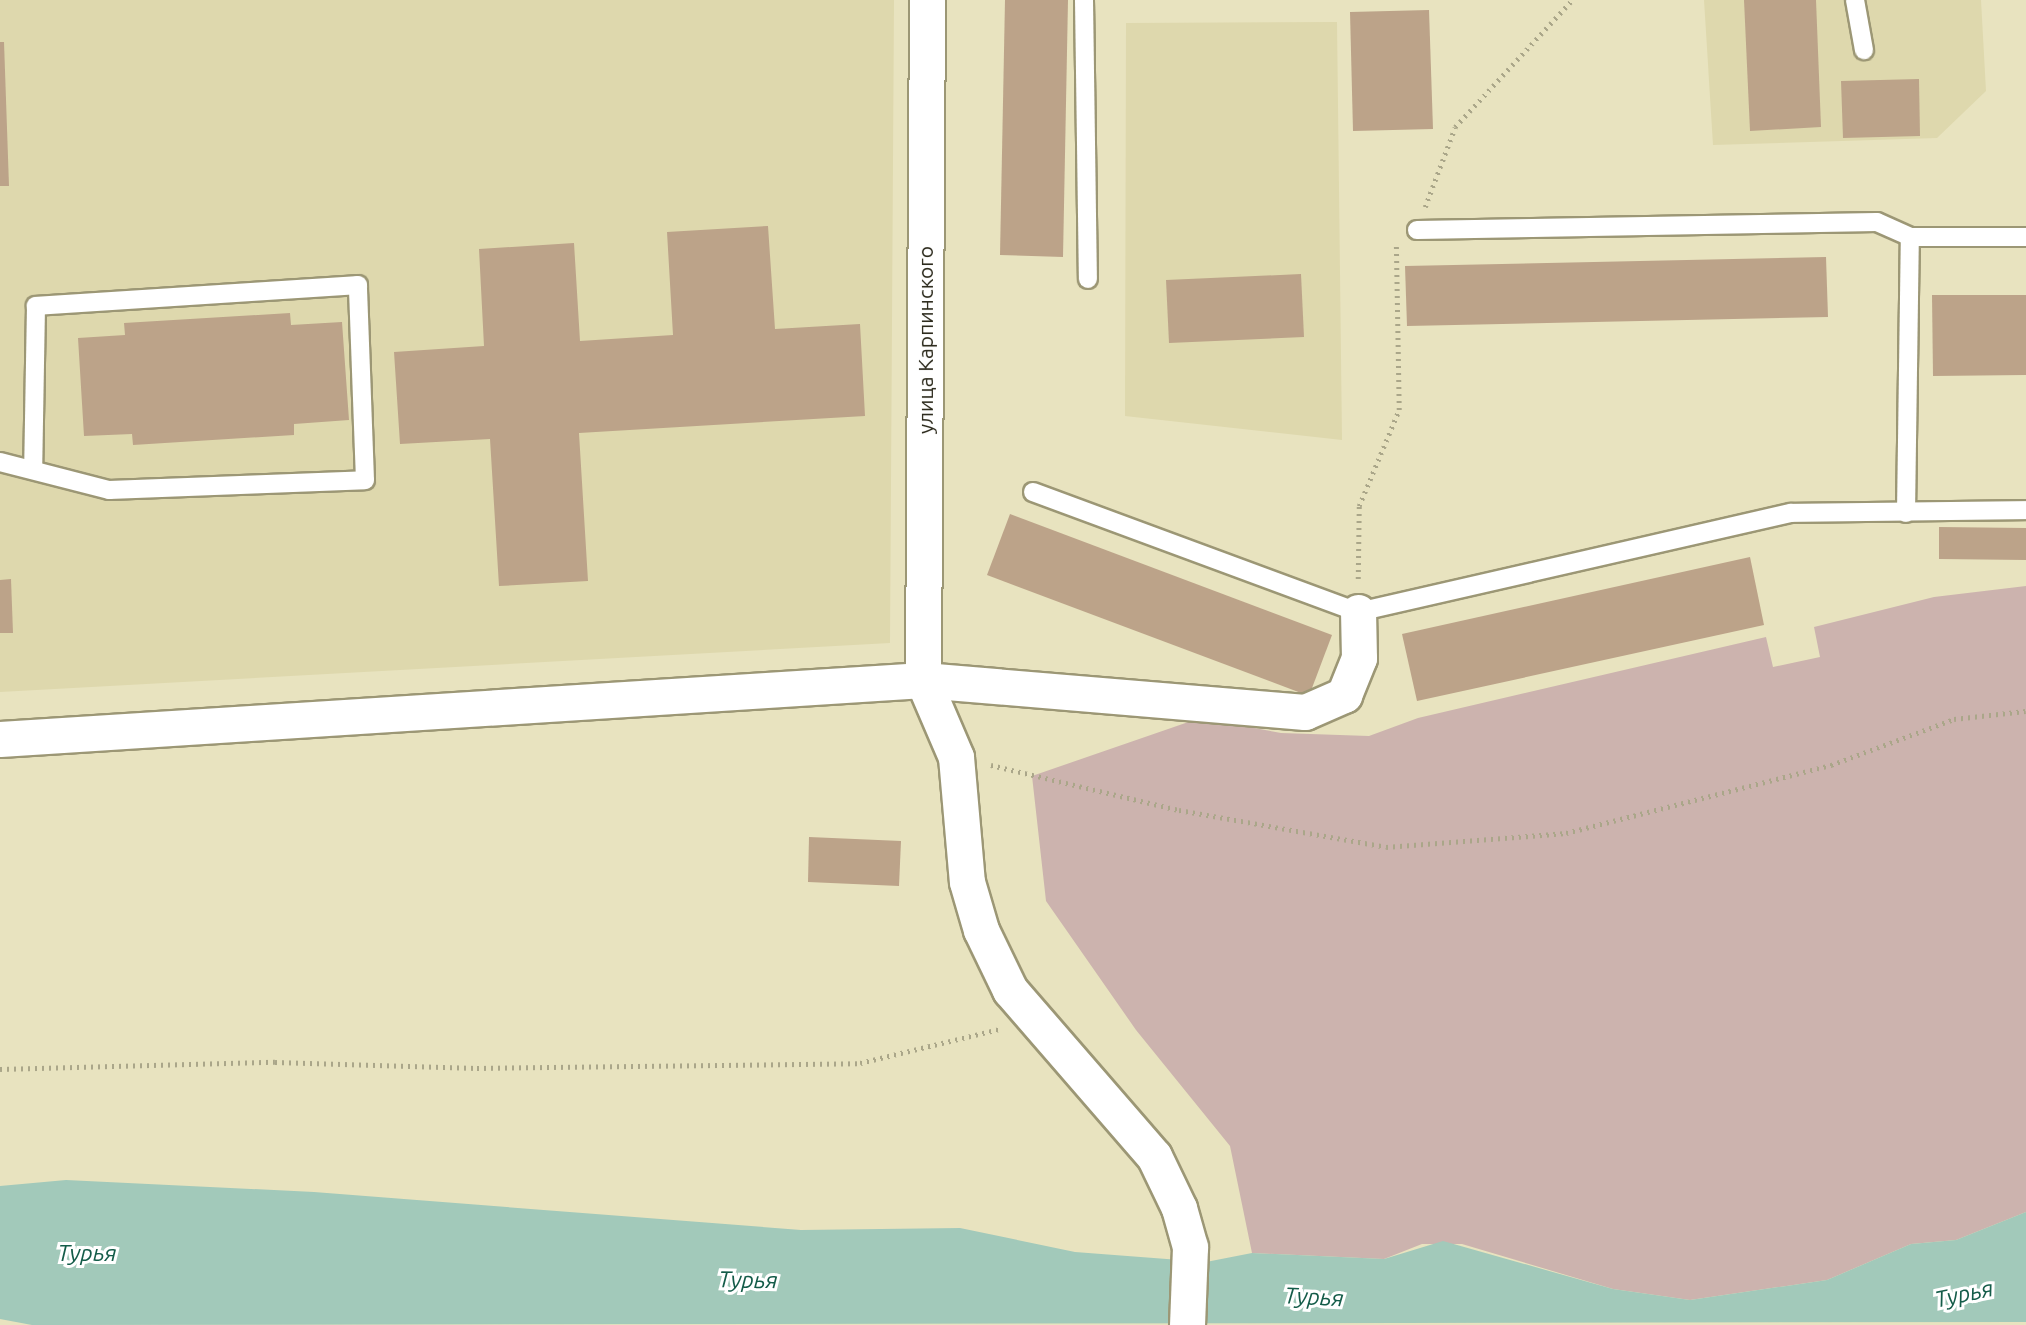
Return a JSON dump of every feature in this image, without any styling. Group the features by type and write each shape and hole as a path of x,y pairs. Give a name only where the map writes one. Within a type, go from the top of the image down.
{"street":[{"name":"улица Карпинского","path":"923,680 927,0"},
{"path":"0,739 923,680 1305,712 1344,695 1359,658 1358,612"},
{"path":"923,680 956,757 967,882 981,930 1010,990 1154,1156 1179,1208 1190,1247 1187,1325"}],"lane":[{"path":"1084,0 1088,279"},
{"path":"1855,0 1864,50"},
{"path":"1417,230 1877,222 1910,237 2026,237"},
{"path":"1906,513 1910,237"},
{"path":"0,462 109,490 365,480 358,285 36,306 33,470"},
{"path":"1033,492 1358,612 1791,513 2026,510"}],"path":[{"path":"1358,612 1359,506 1399,410 1396,234 1417,230 1454,127 1572,0"},
{"path":"956,757 1179,810 1386,847 1566,833 1831,765 1954,719 2026,712"},
{"path":"0,1069 275,1062 477,1068 860,1063 1035,1020"}],"shaded area":[{"path":"0,0 894,0 890,643 0,692"},
{"path":"1704,0 1981,0 1986,91 1937,138 1713,145"},
{"path":"1337,22 1342,440 1125,416 1126,23"},
{"path":"2026,586 2026,1212 1956,1240 1911,1244 1827,1280 1690,1300 1613,1289 1462,1244 1422,1244 1384,1259 1252,1253 1230,1146 1136,1030 1046,901 1032,776 1200,718 1281,733 1369,736 1418,718 1766,637 1773,667 1820,657 1814,627 1934,597"}],"water":[{"name":"Турья","path":"66,1180 314,1192 801,1230 960,1228 1075,1252 1206,1262 1252,1253 1384,1259 1443,1241 1613,1289 1690,1300 1827,1280 1911,1244 1956,1240 2026,1212 2026,1322 32,1325 0,1319 0,1186"}],"building":[{"path":"1005,0 1068,0 1063,257 1000,255"},
{"path":"1744,0 1816,0 1821,127 1750,131"},
{"path":"1429,10 1433,129 1353,131 1350,12"},
{"path":"0,42 4,42 9,186 0,186"},
{"path":"1919,79 1920,136 1843,138 1841,81"},
{"path":"768,226 775,329 860,324 865,416 579,433 588,581 499,586 490,439 400,444 394,352 484,346 479,249 574,243 580,341 673,335 667,232"},
{"path":"1826,257 1828,317 1407,326 1405,266"},
{"path":"1301,274 1304,337 1169,343 1166,280"},
{"path":"1932,295 2026,295 2026,375 1933,376"},
{"path":"290,313 291,325 342,322 349,420 294,424 294,435 133,445 132,434 84,436 78,338 125,335 124,323"},
{"path":"1010,514 1332,635 1309,696 987,575"},
{"path":"1939,527 2026,528 2026,560 1939,559"},
{"path":"1750,557 1764,625 1417,701 1402,634"},
{"path":"11,579 13,633 0,633 0,580"},
{"path":"809,837 901,841 899,886 808,882"}]}
